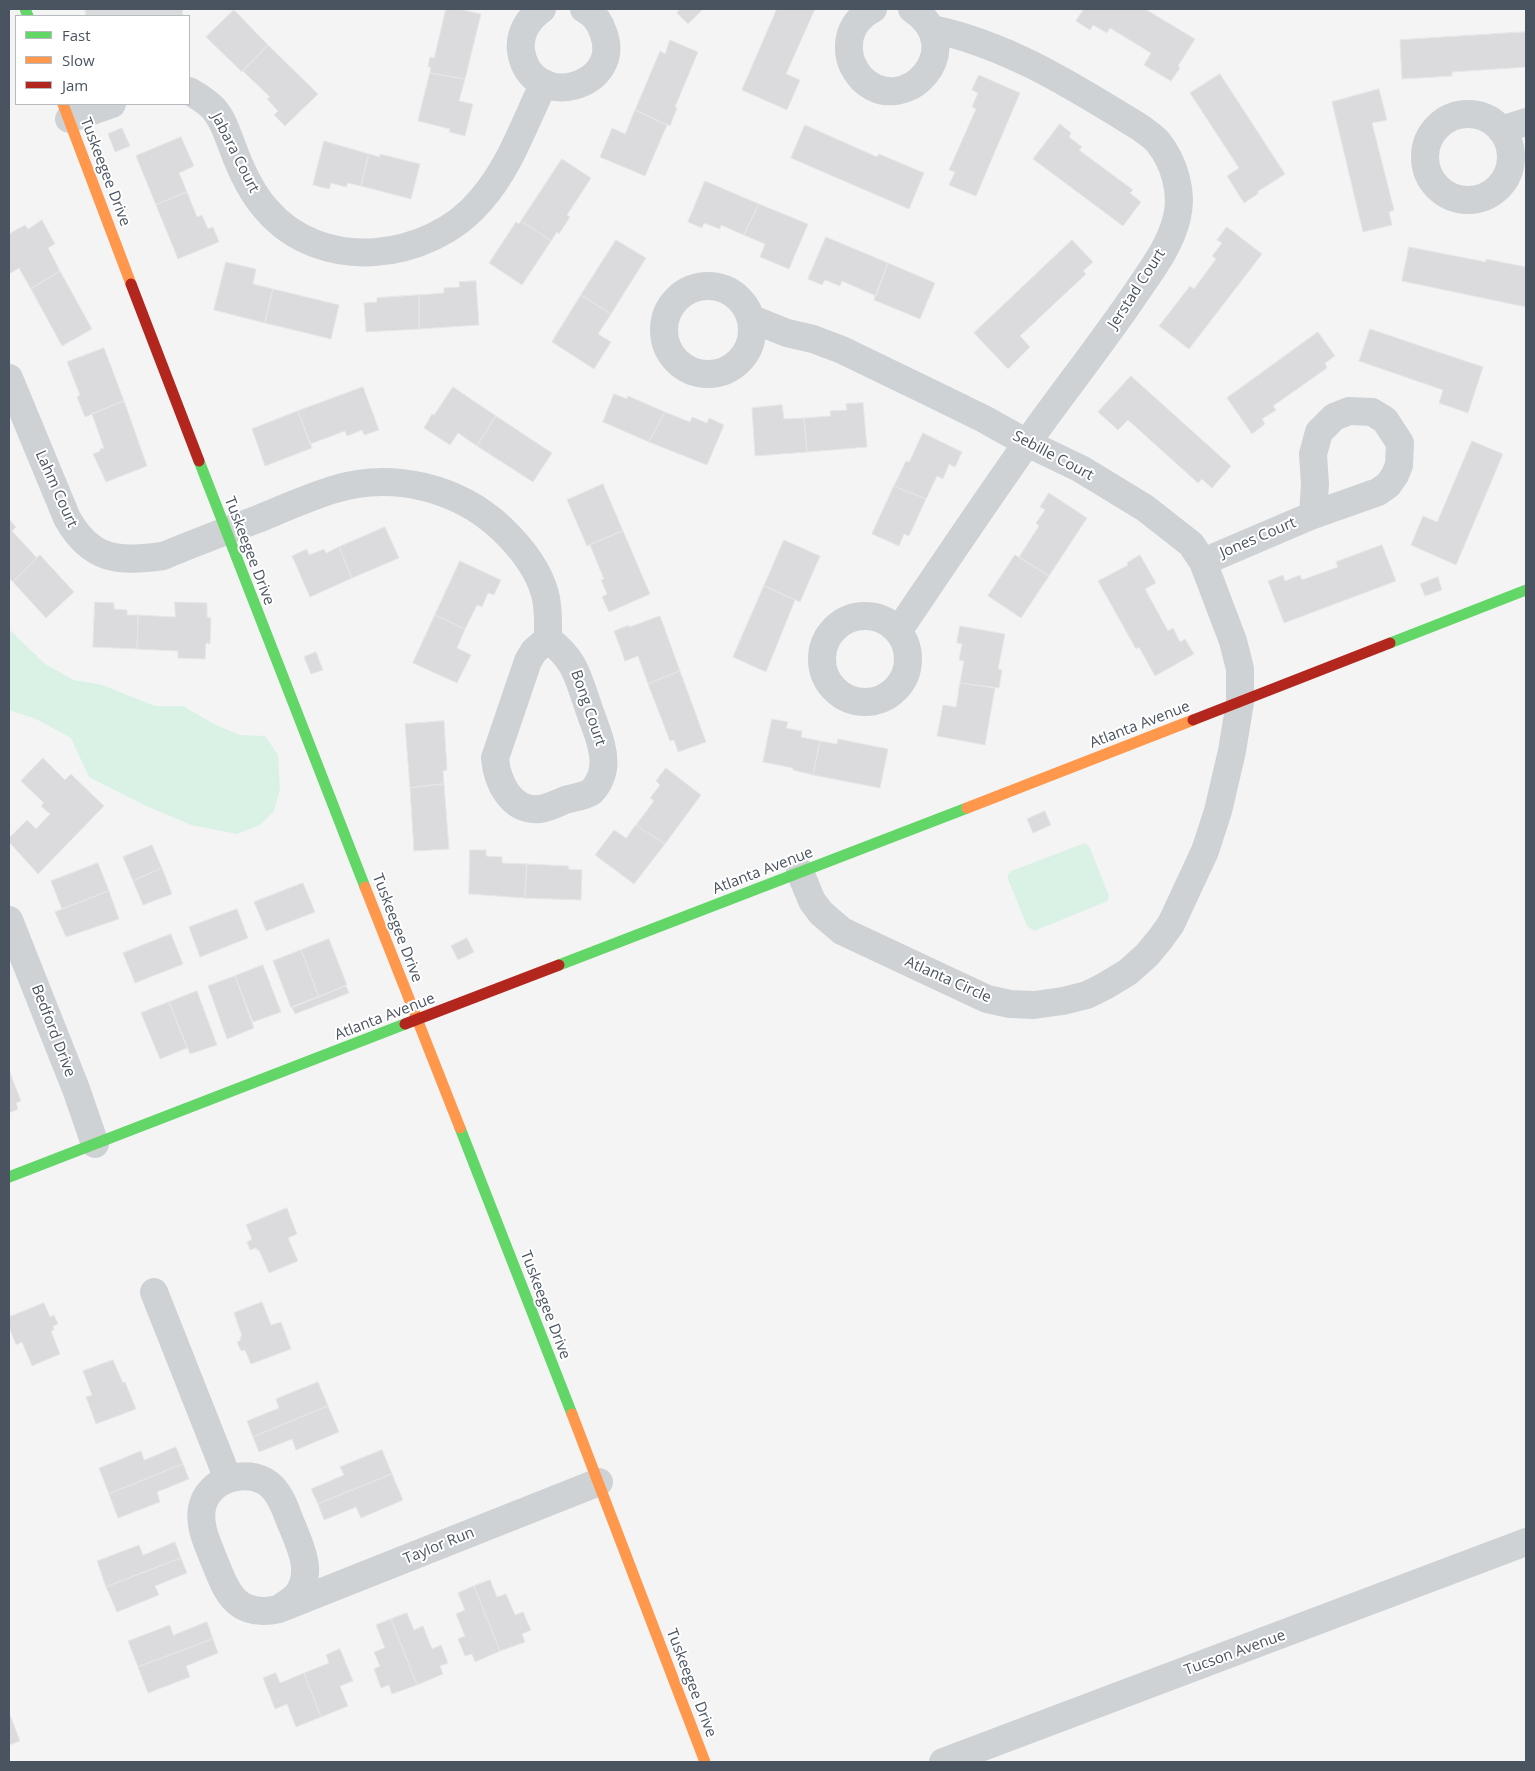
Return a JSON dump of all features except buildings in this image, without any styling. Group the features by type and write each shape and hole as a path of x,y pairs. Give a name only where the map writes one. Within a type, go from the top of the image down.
{"street":[{"path":"542,9 532,16 524,29 520,45 523,60 531,74 544,83 559,88 575,87 589,80 600,68 606,54 606,38 600,23 590,12 584,9"},
{"path":"873,9 863,14 853,27 848,42 849,58 856,73 868,84 882,90 899,91 914,85 926,75 934,60 935,45 932,29 922,16 912,9"},
{"name":"Jerstad Court","path":"899,630 1027,443 1106,337 1163,251 1173,230 1177,216 1178,199 1176,182 1167,156 1157,141 1141,128 1032,64 978,41 932,29"},
{"name":"Jabara Court","path":"190,92 202,98 214,109 245,177 266,210 305,239 328,248 353,253 374,254 431,238 466,216 482,200 501,172 544,83"},
{"path":"66,112 106,105"},
{"name":"Tuskeegee Drive","path":"66,112 225,531 599,1482 704,1762"},
{"name":"Sebille Court","path":"752,320 786,333 813,339 842,350 1081,468 1146,508 1191,544 1203,562 1218,598 1239,662 1240,702"},
{"name":"Lahm Court","path":"9,378 67,518 76,534 90,548 112,557 136,560 163,556 225,531"},
{"path":"225,531 334,490 369,483 395,482 420,485 469,504 493,521 516,542 532,564 545,593 548,639"},
{"name":"Jones Court","path":"1203,562 1313,515"},
{"name":"Atlanta Avenue","path":"9,1177 1526,590"},
{"name":"Bong Court","path":"548,639 562,650 574,666 602,750 603,767 601,776 591,792 540,809 523,807 511,797 501,784 496,772 495,758 528,661 534,651 548,639"},
{"name":"Atlanta Circle","path":"800,872 812,901 821,913 842,931 986,999 1010,1004 1034,1005 1064,1002 1087,995 1128,972 1147,955 1171,924 1205,851 1218,811 1232,751 1240,702"},
{"name":"Bedford Drive","path":"9,920 95,1144"},
{"path":"154,1292 228,1479 240,1476 258,1478 269,1484 279,1494 290,1520 305,1563 304,1579 297,1595 279,1609"},
{"name":"Taylor Run","path":"228,1479 219,1483 211,1491 202,1506 202,1527 222,1581 230,1596 241,1606 265,1612 279,1609 599,1482"},
{"name":"Tucson Avenue","path":"943,1762 1526,1542"}],"green space":[{"path":"9,629 45,664 74,680 102,685 155,706 183,706 212,723 240,735 265,736 278,755 280,789 274,811 260,825 237,834 191,825 144,805 89,777 71,738 36,719 9,710"},
{"path":"1085,843 1090,848 1109,896 1108,901 1034,931 1027,926 1008,875 1011,871"}],"traffic: fast":[{"path":"25,9 28,15"},
{"path":"199,461 365,887"},
{"path":"1390,643 1526,590"},
{"path":"559,965 967,808"},
{"path":"9,1177 405,1024"},
{"path":"460,1128 572,1414"}],"traffic: slow":[{"path":"63,105 131,284"},
{"path":"967,808 1193,720"},
{"path":"365,887 460,1128"},
{"path":"572,1414 705,1762"}],"traffic: jam":[{"path":"131,284 199,461"},
{"path":"1193,720 1390,643"},
{"path":"405,1024 559,965"}]}
